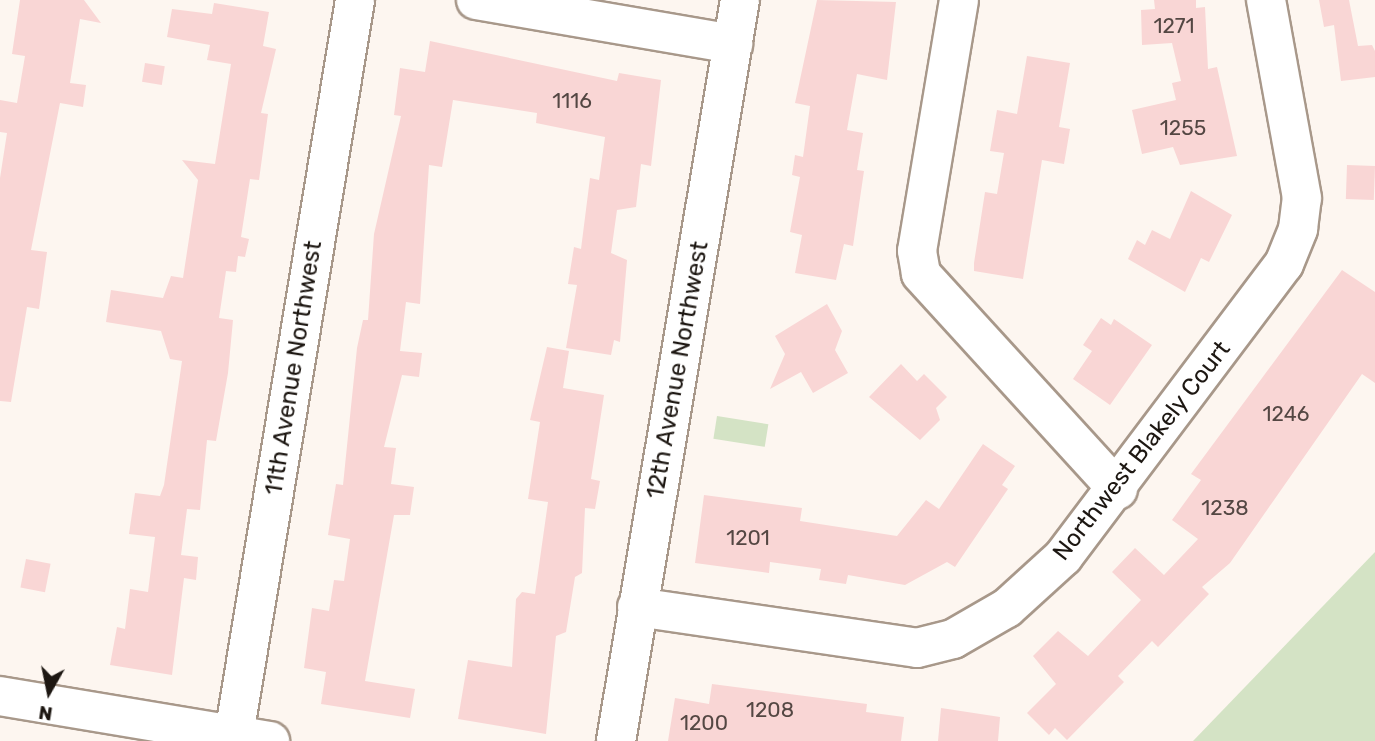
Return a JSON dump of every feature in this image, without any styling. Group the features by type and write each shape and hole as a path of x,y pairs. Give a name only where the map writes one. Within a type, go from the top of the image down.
{"street":[{"name":"11th Avenue Northwest","path":"252,738 355,0"},
{"path":"476,0 733,44"},
{"name":"12th Avenue Northwest","path":"616,741 740,0"},
{"path":"959,0 917,251 921,274 1118,490"},
{"name":"Northwest Blakely Court","path":"638,607 876,646 917,648 953,639 1007,608 1063,557 1118,490 1284,264 1298,229 1302,198 1266,0"},
{"path":"0,696 252,738"}],"green space":[{"path":"717,416 768,424 765,447 713,439"},
{"path":"1375,552 1375,741 1193,741"}],"building":[{"path":"20,0 84,0 101,23 80,19 70,83 86,85 83,107 60,103 31,250 47,252 39,309 27,307 11,402 0,401 0,178 7,133 0,132 0,100 17,103 25,56 12,54"},
{"path":"817,0 896,2 887,80 857,74 847,130 863,133 857,170 864,171 853,246 844,244 836,280 795,273 802,235 790,232 800,177 792,175 795,155 803,157 810,106 795,103"},
{"path":"1154,0 1196,0 1196,8 1205,7 1208,69 1217,67 1237,156 1180,165 1173,147 1142,154 1132,110 1176,100 1172,83 1181,81 1172,43 1142,45 1141,10 1155,9"},
{"path":"1319,0 1349,0 1358,46 1372,45 1375,51 1375,77 1341,81 1334,25 1324,27"},
{"path":"214,3 269,12 263,46 276,49 261,113 268,114 259,180 250,179 241,237 249,239 245,257 238,256 236,272 226,271 219,318 233,320 228,373 216,441 207,440 200,510 187,509 181,555 198,557 196,580 184,578 172,675 110,665 117,627 125,629 130,589 148,592 155,537 129,534 135,493 160,496 164,485 182,361 170,359 161,331 106,322 111,290 163,298 171,276 183,278 198,180 182,160 215,164 231,64 207,60 210,45 167,37 172,9 212,14"},
{"path":"430,41 617,81 619,73 661,80 651,166 641,164 636,207 617,210 611,253 627,260 620,342 614,340 611,355 566,348 577,285 568,284 574,247 581,249 590,178 599,180 605,137 536,123 537,113 453,100 442,167 429,165 420,304 406,302 400,351 422,353 419,377 402,375 384,447 396,448 391,484 414,487 410,515 394,515 365,681 415,689 410,718 321,704 326,672 304,668 312,608 329,611 334,580 344,581 350,539 328,535 336,484 343,485 357,348 363,320 368,320 374,234 401,116 394,115 400,68 425,72"},
{"path":"1027,56 1070,63 1059,127 1070,129 1064,164 1042,160 1023,279 974,271 974,263 985,192 997,194 1004,153 990,151 997,110 1017,114"},
{"path":"145,63 165,66 162,85 142,82"},
{"path":"1347,165 1375,166 1374,200 1346,199"},
{"path":"1191,191 1232,215 1209,262 1201,258 1185,292 1128,259 1137,240 1145,245 1152,230 1170,239"},
{"path":"1342,270 1375,292 1375,383 1362,374 1230,563 1202,587 1209,594 1158,647 1152,641 1118,676 1124,682 1067,740 1055,728 1049,735 1027,713 1056,684 1033,656 1058,631 1088,656 1141,600 1112,572 1135,548 1164,575 1198,539 1172,520 1201,480 1191,474"},
{"path":"827,304 842,331 835,350 848,373 813,393 801,372 770,389 785,354 775,336"},
{"path":"1101,318 1111,325 1114,319 1152,345 1110,405 1073,379 1092,351 1083,345"},
{"path":"547,347 569,351 563,388 604,395 591,479 600,481 595,509 585,508 582,573 575,577 566,632 556,636 546,734 458,719 468,660 512,667 516,599 522,592 535,594 548,502 528,499 540,422 530,420"},
{"path":"901,364 917,381 924,374 947,397 936,408 940,420 920,440 869,397"},
{"path":"983,444 1015,466 1002,485 1008,489 955,567 947,562 905,585 848,575 846,584 819,580 821,569 770,562 769,573 695,563 704,495 802,508 800,521 897,536 926,500 939,509"},
{"path":"26,559 51,564 45,592 20,587"},
{"path":"712,684 867,704 866,712 904,717 901,741 668,741 675,698 709,704"},
{"path":"941,708 1000,717 998,741 938,741"}]}
